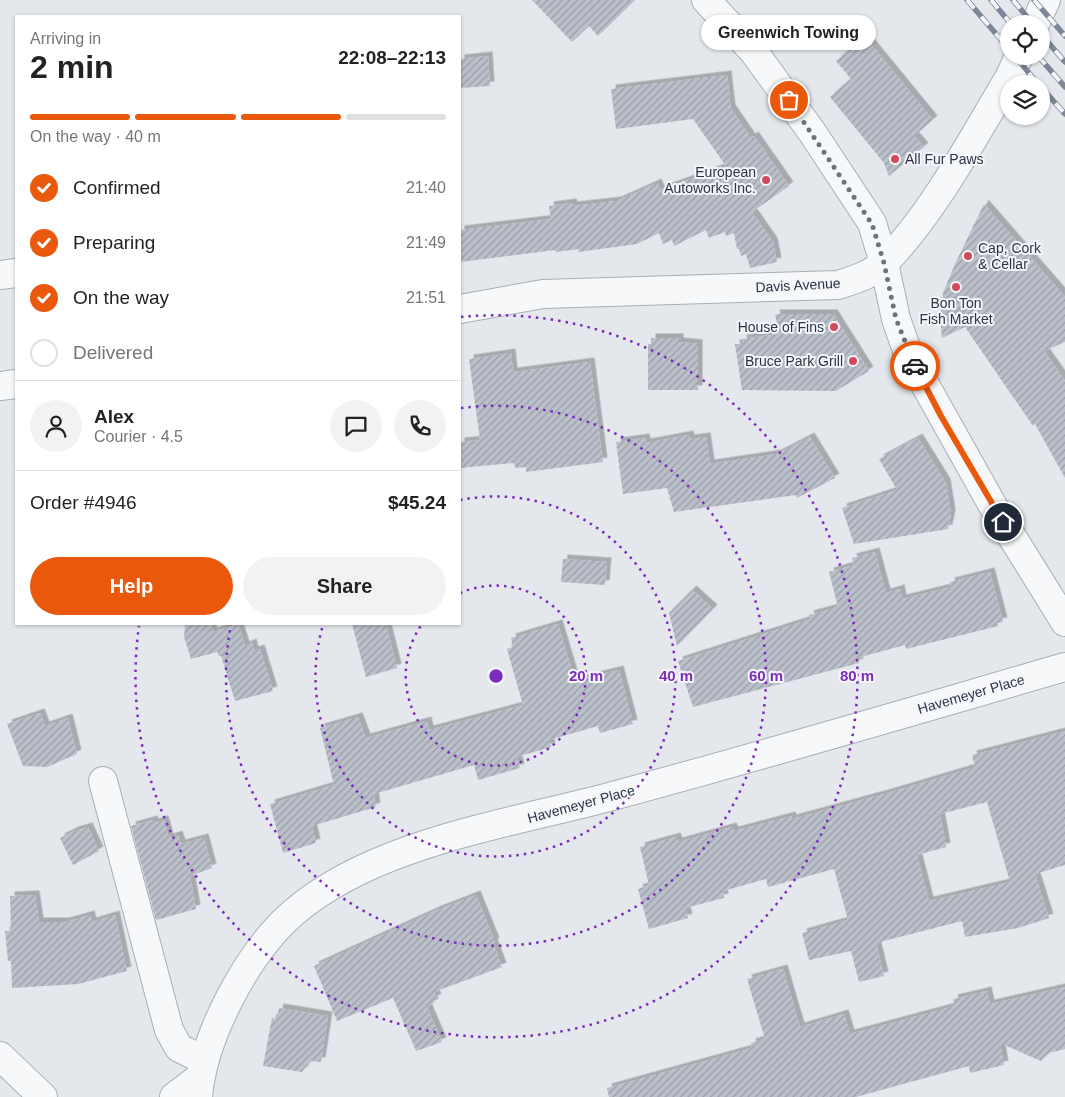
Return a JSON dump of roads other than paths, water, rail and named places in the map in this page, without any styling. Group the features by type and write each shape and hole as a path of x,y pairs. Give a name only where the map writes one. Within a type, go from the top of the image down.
{"street":[{"path":"706,0 754,52 812,132 872,224 884,263 896,319 909,356 993,506 1065,622"},
{"path":"1039,15 1046,0"},
{"name":"Davis Avenue","path":"461,309 543,294 838,285 864,276 884,263 922,218 1009,78 1015,65"},
{"path":"0,275 15,273"},
{"path":"0,386 15,384"},
{"name":"Havemeyer Place","path":"174,1097 200,1078 235,988 264,944 293,913 326,890 376,863 427,844 610,797 1065,667"},
{"path":"103,781 169,1030 200,1078"},
{"path":"0,1056 43,1097"}],"railway":[{"path":"967,0 1000,38"},
{"path":"991,0 1004,15"},
{"path":"1013,0 1026,15"},
{"path":"1034,0 1065,36"},
{"path":"1050,44 1065,62"},
{"path":"1022,65 1031,75"},
{"path":"1046,65 1065,87"},
{"path":"1050,97 1065,114"}],"place":[{"name":"Greenwich Towing","path":"789,100"},
{"name":"All Fur Paws","path":"895,159"},
{"name":"European Autoworks Inc.","path":"766,180"},
{"name":"Cap, Cork & Cellar","path":"968,256"},
{"name":"Bon Ton Fish Market","path":"956,287"},
{"name":"House of Fins","path":"834,327"},
{"name":"Bruce Park Grill","path":"853,361"}]}
